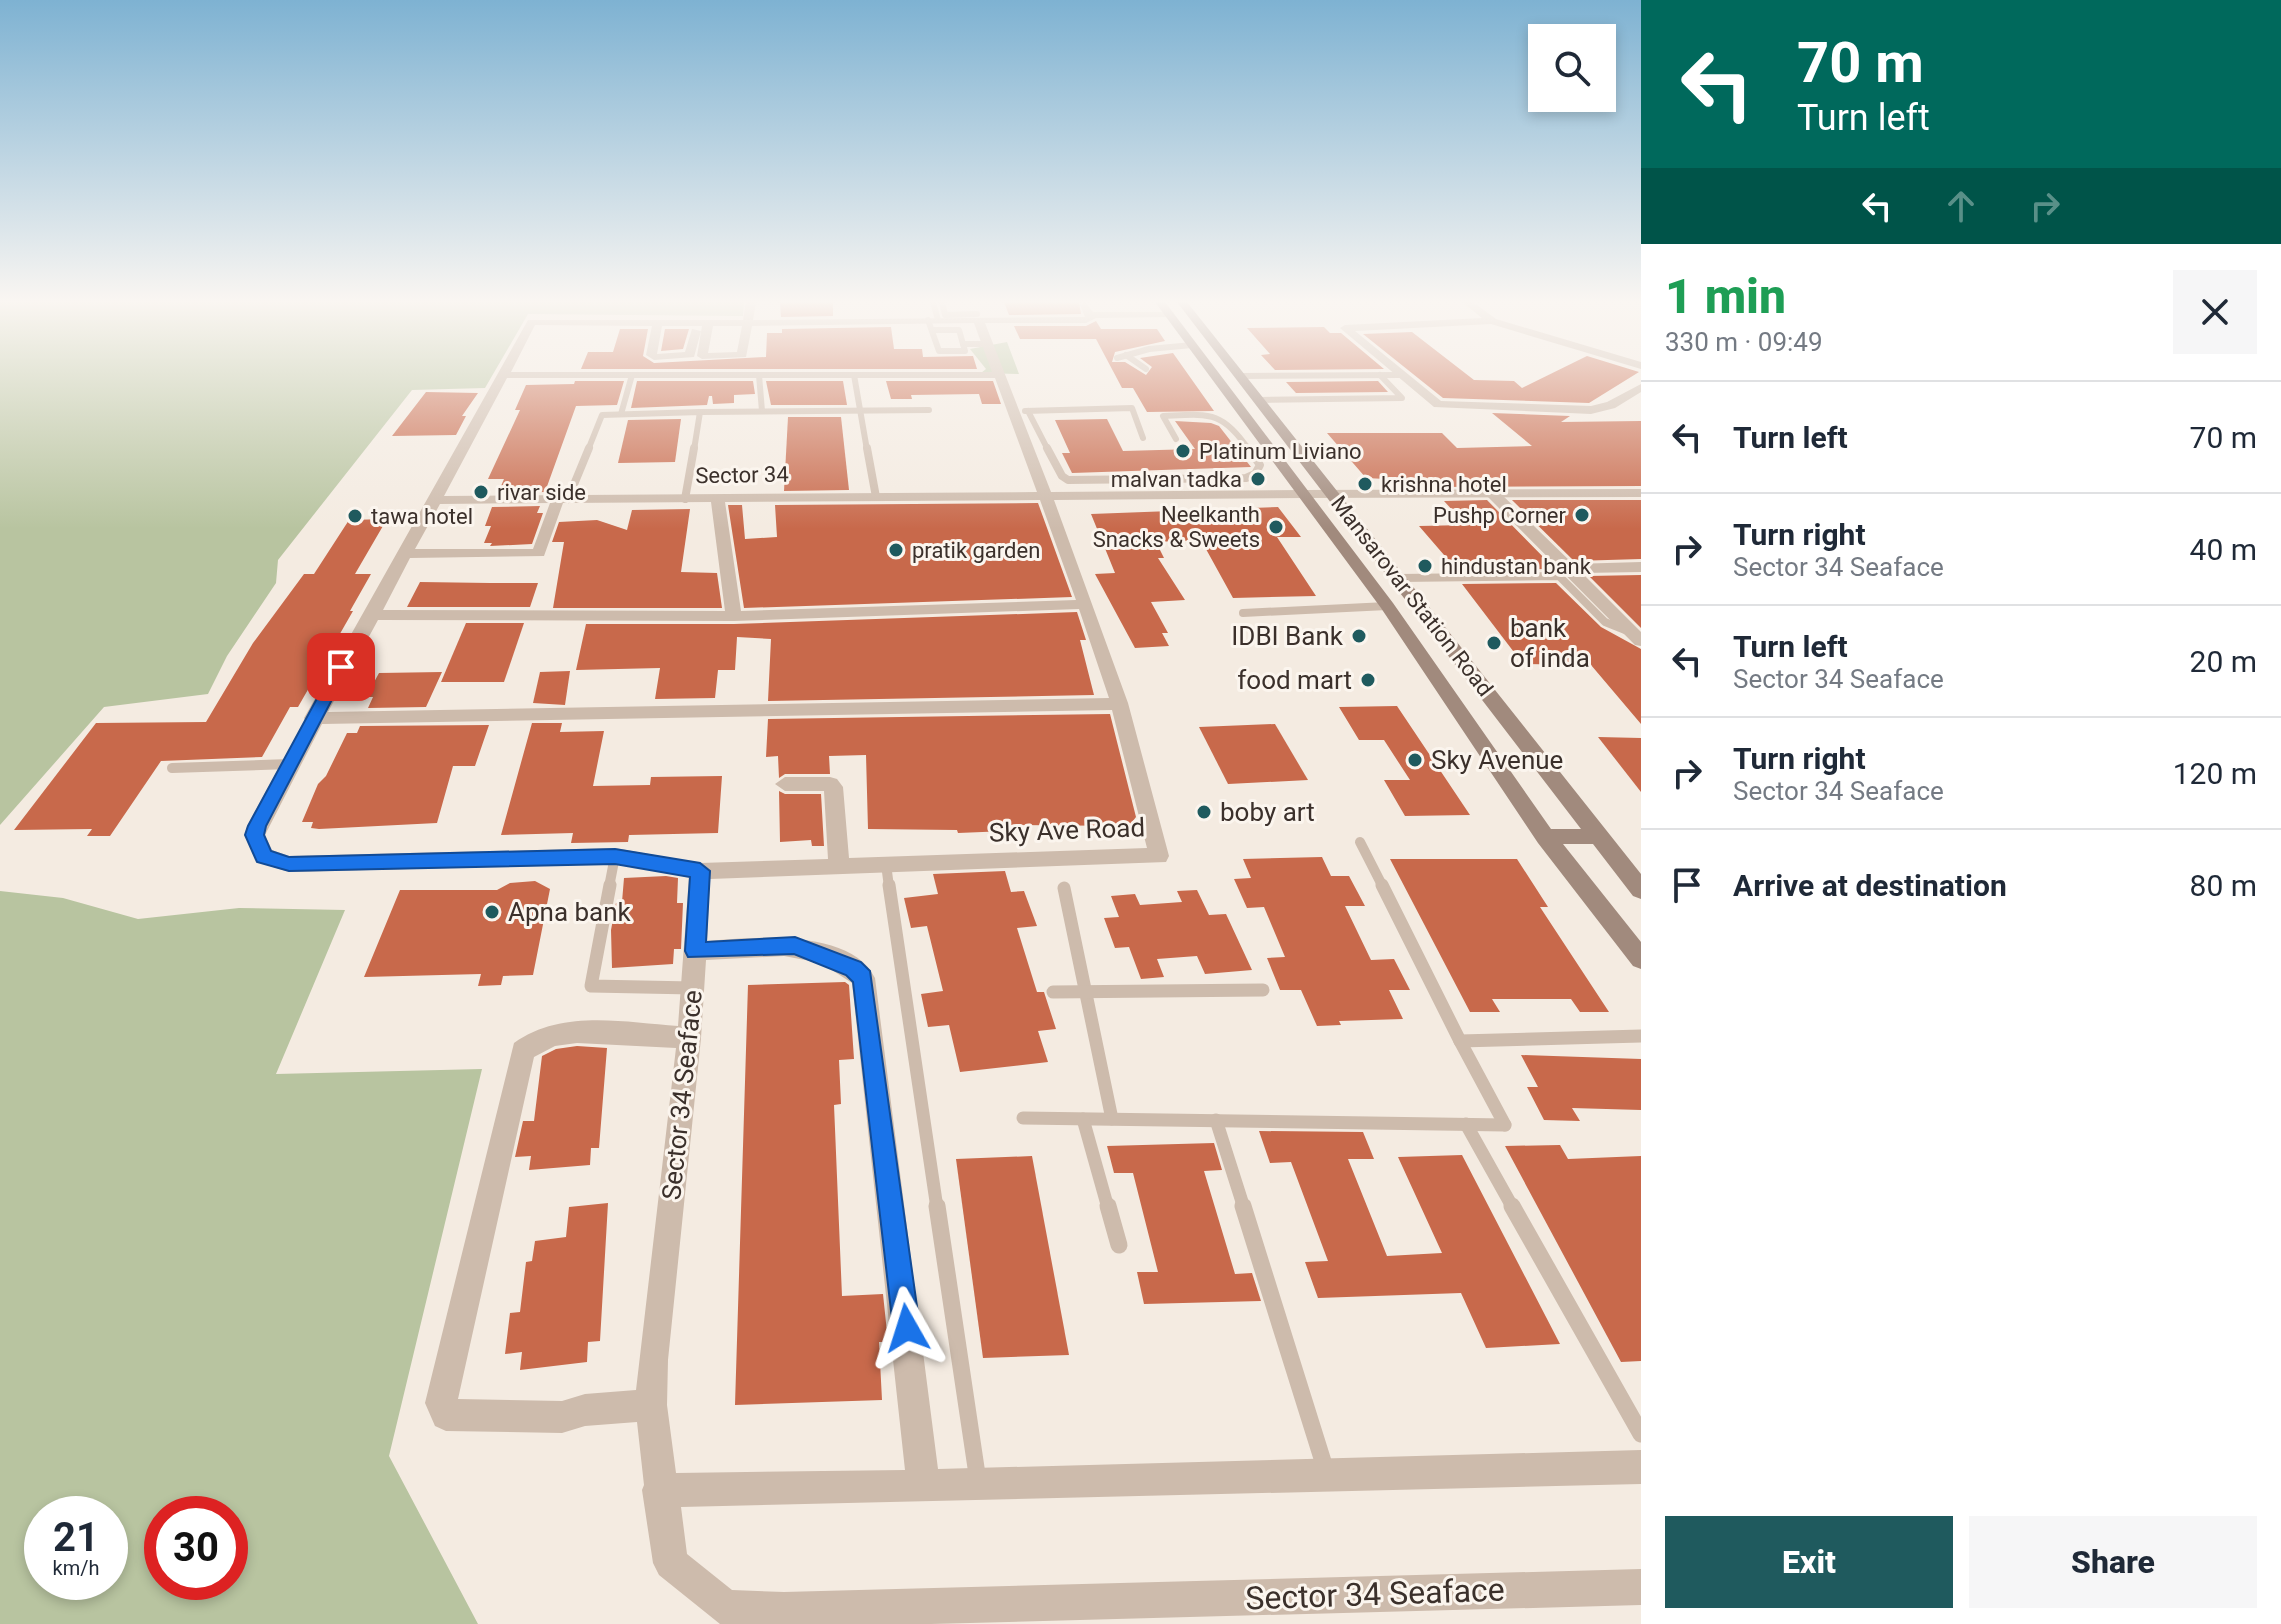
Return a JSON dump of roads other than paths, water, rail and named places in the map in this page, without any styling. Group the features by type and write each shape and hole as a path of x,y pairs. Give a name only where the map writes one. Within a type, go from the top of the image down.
{"main road":[{"name":"Mansarovar Station Road","path":"1217,378 1387,606 1545,837 1641,959"},
{"name":"Mansarovar Station Road","path":"1242,378 1641,890"},
{"path":"1545,837 1598,836"}],"street":[{"path":"502,378 313,718 255,835 264,856 277,862 615,856 700,871"},
{"name":"Sky Ave Road","path":"700,871 1159,856 1119,704 1048,496 998,378"},
{"path":"1403,378 1425,397 1449,407 1591,410 1611,405 1641,387"},
{"path":"1491,492 1637,638"},
{"name":"Sector 34","path":"436,500 1641,493"},
{"path":"717,496 734,616"},
{"path":"405,554 539,553 563,499"},
{"path":"1569,569 1641,567"},
{"path":"370,615 734,616 1085,604"},
{"path":"313,718 1119,704"},
{"path":"785,784 830,784 833,787 839,866"},
{"name":"Sector 34 Seaface","path":"700,871 689,1038 653,1360 651,1405 659,1490 671,1563 725,1608 784,1610 1641,1587"},
{"path":"695,951 795,946 853,968 863,978 923,1485"},
{"path":"651,1405 585,1410 562,1417 446,1415 441,1403 523,1051 532,1040 559,1032 689,1038"},
{"path":"659,1490 1641,1467"}],"lane":[{"path":"621,414 631,378"},
{"path":"759,378 762,411"},
{"path":"854,378 876,497"},
{"path":"1259,400 1402,398 1383,378"},
{"path":"1012,411 1132,408 1143,438"},
{"path":"563,499 602,415 929,410"},
{"path":"1028,411 1062,476 1068,480 1246,478 1255,474 1260,465 1226,417 1217,413 1163,416 1176,439"},
{"path":"685,499 700,412"},
{"path":"1399,578 1559,576 1605,622 1637,638"},
{"path":"1243,613 1387,606"},
{"path":"172,768 289,764"},
{"path":"1023,1118 1505,1125 1360,842"},
{"path":"615,856 591,986 693,988"},
{"path":"886,864 978,1483"},
{"path":"1064,888 1112,1119"},
{"path":"1053,992 1263,990"},
{"path":"1460,1041 1641,1036"},
{"path":"1083,1119 1119,1245"},
{"path":"1216,1120 1327,1474"},
{"path":"1466,1124 1641,1434"}],"place":[{"name":"Platinum Liviano","path":"1183,451"},
{"name":"malvan tadka","path":"1258,479"},
{"name":"krishna hotel","path":"1365,484"},
{"name":"rivar side","path":"481,492"},
{"name":"Pushp Corner","path":"1582,515"},
{"name":"tawa hotel","path":"355,516"},
{"name":"Neelkanth Snacks & Sweets","path":"1276,527"},
{"name":"pratik garden","path":"896,550"},
{"name":"hindustan bank","path":"1425,566"},
{"name":"IDBI Bank","path":"1359,636"},
{"name":"bank of inda","path":"1494,643"},
{"name":"food mart","path":"1368,680"},
{"name":"Sky Avenue","path":"1415,760"},
{"name":"boby art","path":"1204,812"},
{"name":"Apna bank","path":"492,912"}]}
